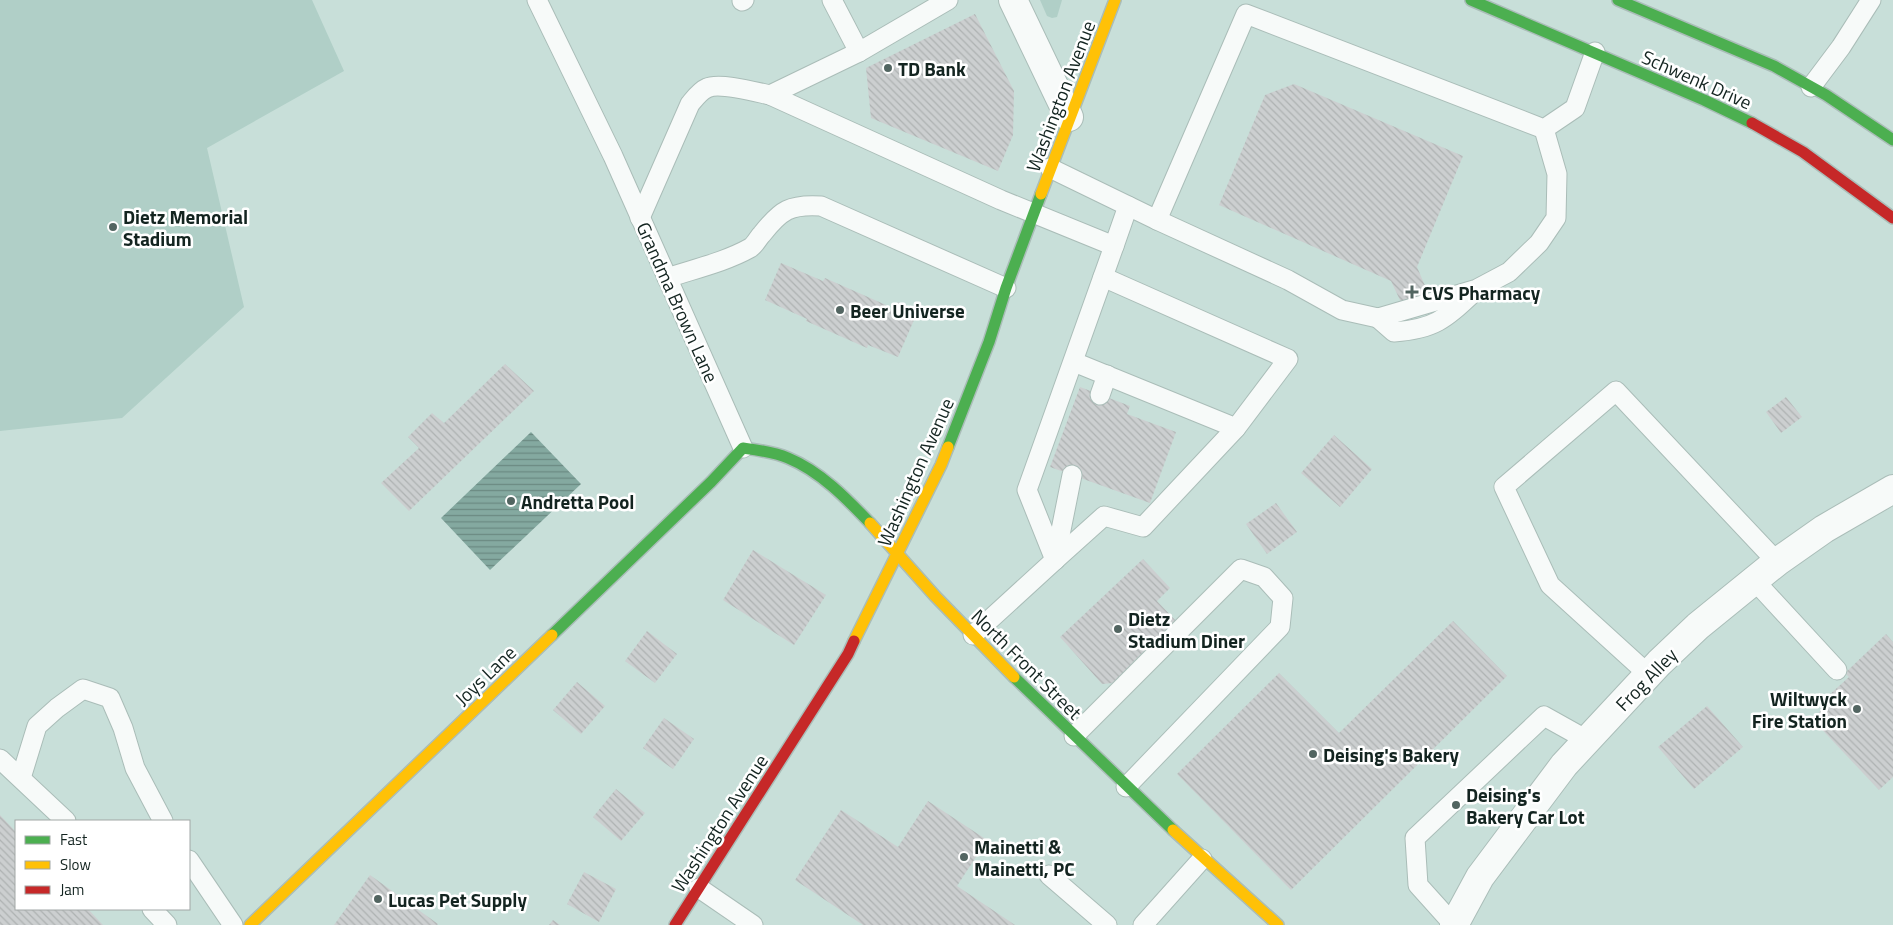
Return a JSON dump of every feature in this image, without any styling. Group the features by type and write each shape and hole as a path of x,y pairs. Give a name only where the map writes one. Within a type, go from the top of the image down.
{"street":[{"path":"1013,0 1069,117"},
{"name":"Washington Avenue","path":"675,925 848,654 941,465 989,342 1006,288 1069,117 1115,0"},
{"name":"Schwenk Drive","path":"1471,0 1595,52 1751,123 1802,152 1893,218"},
{"path":"1618,0 1757,58 1811,87 1865,120 1893,140"},
{"name":"North Front Street","path":"743,448 775,453 802,465 856,507 973,635 1074,736 1202,859 1278,925"},
{"name":"Joys Lane","path":"250,925 711,482 743,448"},
{"name":"Frog Alley","path":"1454,925 1480,877 1564,765 1698,626 1777,562 1824,530 1893,489"}],"lane":[{"name":"Grandma Brown Lane","path":"537,0 613,156 743,448"},
{"path":"832,0 859,52"},
{"path":"770,95 859,52 948,0"},
{"path":"1811,87 1841,46 1870,0"},
{"path":"1157,220 1246,14 1544,129"},
{"path":"1544,129 1575,108 1595,52"},
{"path":"640,218 690,104 698,94 708,87 722,87 770,95 1034,214 1114,246"},
{"path":"1050,168 1288,280 1342,310 1378,318 1477,289 1509,272 1539,243 1556,218 1557,174 1544,129"},
{"path":"666,278 725,259 752,247 770,224 786,210 804,205 820,206 1006,288"},
{"path":"1054,560 1027,490 1128,206"},
{"path":"973,635 1104,516 1143,527 1236,428 1288,359 1103,277"},
{"path":"1074,362 1236,428"},
{"path":"1100,395 1107,376"},
{"path":"1649,675 1550,585 1504,487 1616,391 1777,562"},
{"path":"1054,560 1072,474"},
{"path":"1074,736 1241,569 1264,577 1283,598 1280,627 1126,787"},
{"path":"1754,580 1836,670"},
{"path":"21,778 37,726 83,689 110,698 123,728 135,768 162,820"},
{"path":"1454,925 1418,885 1416,838 1544,716 1587,740"},
{"path":"0,759 65,820"},
{"path":"1144,925 1202,859"},
{"path":"190,861 233,925"},
{"path":"1049,875 1107,925"},
{"path":"699,888 753,925"},
{"path":"153,910 167,925"}],"shaded area":[{"name":"Dietz Memorial Stadium","path":"0,0 312,0 344,71 207,148 244,307 122,418 0,431"},
{"path":"1040,0 1062,0 1057,17 1047,16"},
{"name":"Andretta Pool","path":"531,432 581,484 490,570 441,518"}],"building":[{"path":"975,14 1014,91 1013,135 998,171 871,118 866,68"},
{"name":"CVS Pharmacy","path":"1294,84 1463,156 1417,267 1432,302 1406,313 1391,281 1219,205 1265,95"},
{"name":"Beer Universe","path":"781,263 823,281 825,278 886,305 884,307 894,311 898,302 915,309 911,318 914,320 898,357 868,345 867,348 806,321 807,319 765,300"},
{"path":"505,364 534,391 409,511 381,483 419,448 408,437 432,413 444,423"},
{"path":"1080,387 1130,406 1127,414 1176,432 1150,503 1050,467"},
{"path":"1786,397 1802,417 1781,433 1766,412"},
{"path":"1334,435 1372,469 1340,507 1301,473"},
{"path":"1276,503 1297,532 1267,554 1246,524"},
{"path":"753,550 826,595 794,645 723,600"},
{"name":"Dietz Stadium Diner","path":"1143,559 1170,588 1157,601 1176,621 1114,683 1102,684 1060,637"},
{"name":"Deising's Bakery","path":"1453,621 1507,676 1291,890 1177,774 1279,673 1339,733"},
{"path":"647,631 677,654 655,683 625,661"},
{"name":"Wiltwyck Fire Station","path":"1886,634 1893,642 1893,777 1879,790 1812,719 1832,700 1828,696 1849,677 1845,673"},
{"path":"577,682 605,706 581,734 553,710"},
{"path":"1707,706 1743,747 1694,789 1658,747"},
{"path":"664,718 694,739 673,769 643,748"},
{"path":"616,789 645,813 621,841 593,817"},
{"path":"928,801 987,840 957,886 1015,925 863,925 795,880 841,810 898,847"},
{"path":"0,815 15,831 15,910 89,910 103,925 0,925"},
{"path":"584,872 616,889 599,922 567,904"},
{"name":"Lucas Pet Supply","path":"370,875 438,924 334,925"},
{"path":"553,920 560,925 549,925"}],"traffic: fast":[{"path":"1471,0 1704,100 1752,123"},
{"path":"1618,0 1774,66 1826,95 1893,140"},
{"path":"948,447 989,342 1006,288 1041,194"},
{"path":"552,635 711,482 743,448 777,454 811,470 832,486 870,523"},
{"path":"1014,677 1173,830"}],"traffic: slow":[{"path":"1041,194 1115,0"},
{"path":"854,641 941,465 948,447"},
{"path":"870,523 935,596 1014,677"},
{"path":"250,925 552,635"},
{"path":"1173,830 1278,925"}],"traffic: jam":[{"path":"1752,123 1803,152 1893,218"},
{"path":"675,925 848,654 854,641"}],"place":[{"name":"TD Bank","path":"888,68"},
{"name":"Dietz Memorial Stadium","path":"113,227"},
{"name":"CVS Pharmacy","path":"1412,292"},
{"name":"Beer Universe","path":"840,310"},
{"name":"Andretta Pool","path":"511,501"},
{"name":"Dietz Stadium Diner","path":"1118,629"},
{"name":"Wiltwyck Fire Station","path":"1857,709"},
{"name":"Deising's Bakery","path":"1313,754"},
{"name":"Deising's Bakery Car Lot","path":"1456,805"},
{"name":"Mainetti & Mainetti, PC","path":"964,857"},
{"name":"Lucas Pet Supply","path":"378,899"}]}
